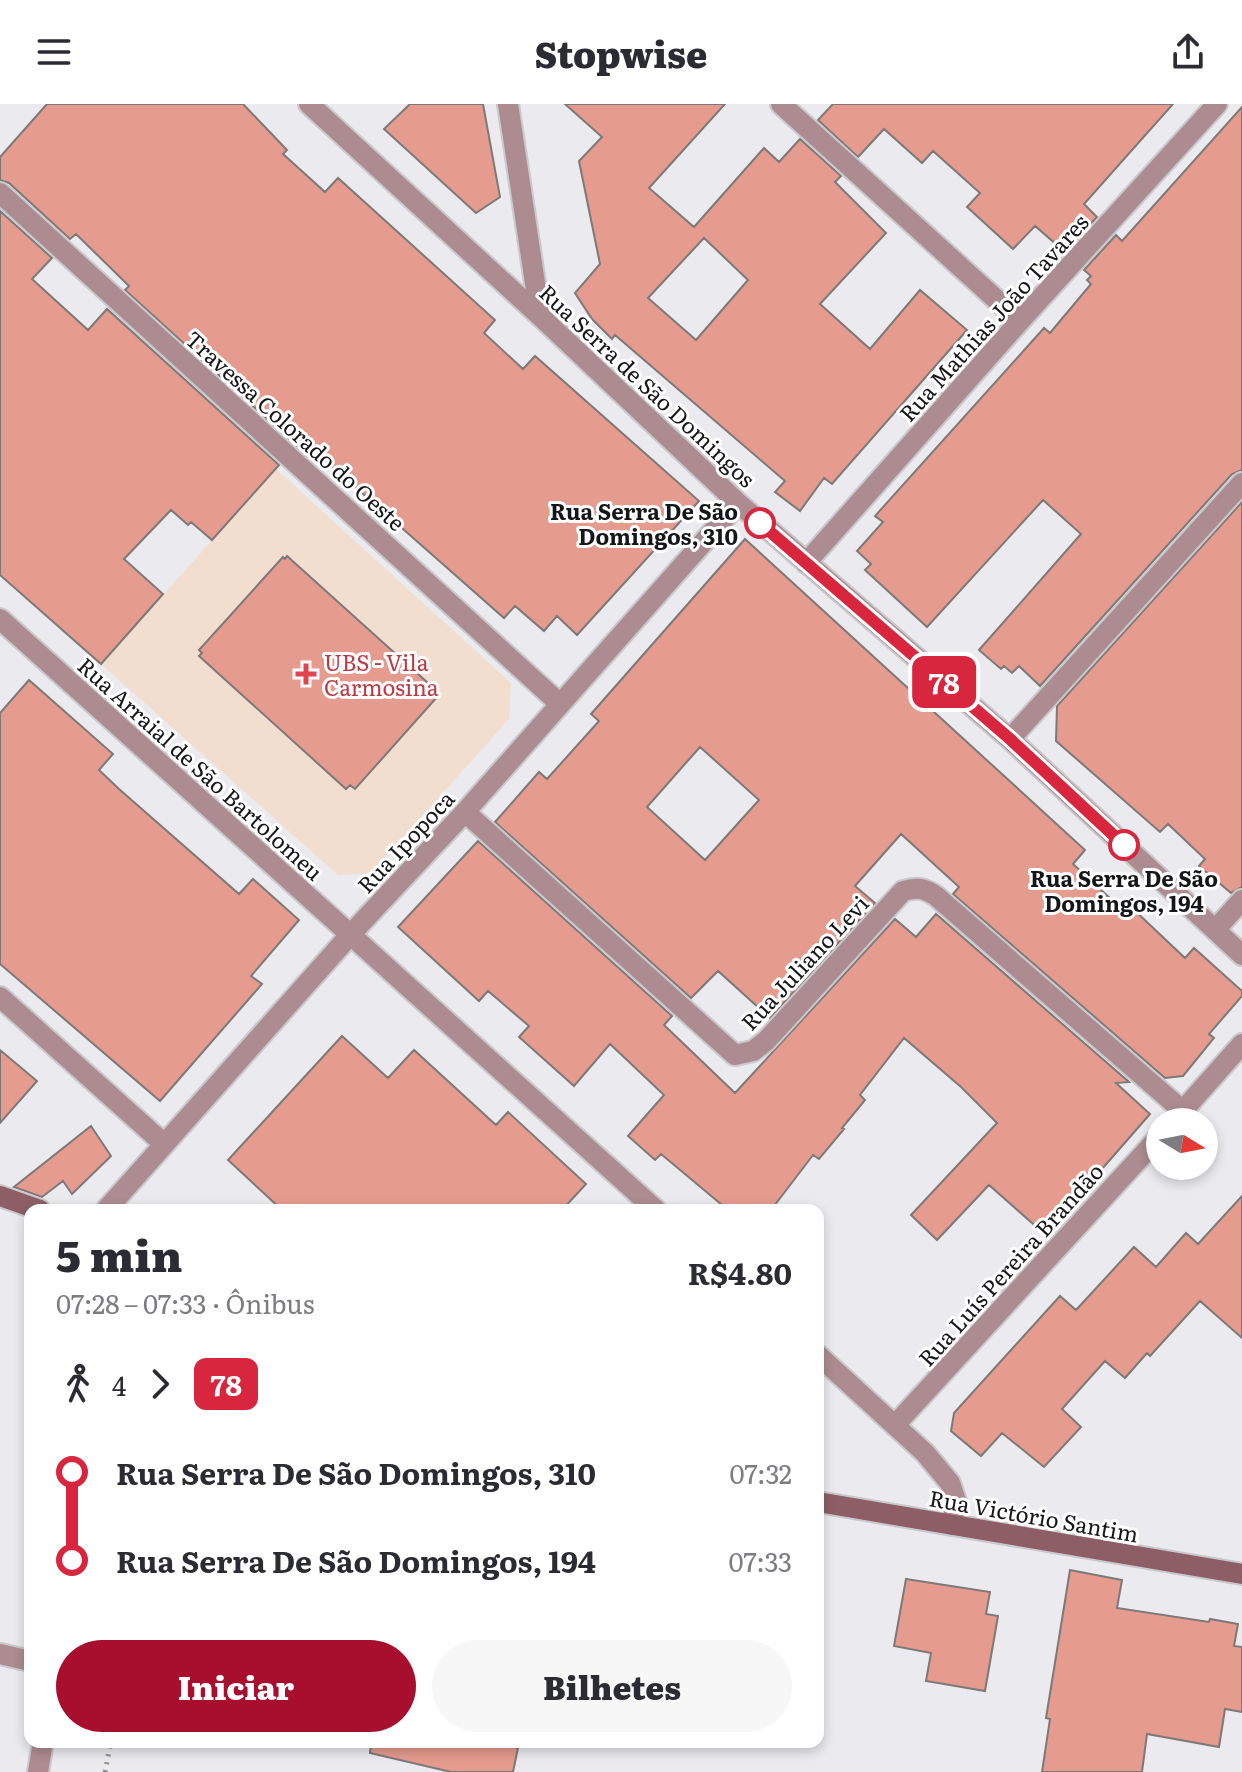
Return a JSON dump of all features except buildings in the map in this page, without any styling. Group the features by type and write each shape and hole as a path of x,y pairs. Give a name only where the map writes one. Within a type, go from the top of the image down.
{"street":[{"name":"Rua Serra de São Domingos","path":"309,104 738,503 1010,739 1242,955"},
{"path":"508,104 540,316"},
{"path":"781,104 1020,321"},
{"name":"Rua Mathias João Tavares","path":"806,563 1217,104"},
{"name":"Travessa Colorado do Oeste","path":"0,193 559,703"},
{"path":"1010,739 1242,483"},
{"name":"Rua Ipopoca","path":"111,1204 350,935 465,812 738,503"},
{"name":"Rua Arraial de São Bartolomeu","path":"0,619 649,1204"},
{"name":"Rua Juliano Levi","path":"465,812 735,1055 753,1051 766,1041 903,891 926,889 1169,1108"},
{"path":"1215,930 1242,900"},
{"path":"0,997 163,1143"},
{"path":"1185,1108 1242,1044"},
{"name":"Rua Luís Pereira Brandão","path":"895,1425 1146,1151"},
{"path":"0,1196 24,1204"},
{"path":"824,1360 925,1453 950,1483 956,1501 952,1525"},
{"name":"Rua Victório Santim","path":"824,1503 1242,1574"},
{"path":"0,1654 24,1660"},
{"path":"38,1772 42,1748"}],"path":[{"path":"105,1772 110,1748"}],"shaded area":[{"name":"UBS - Vila Carmosina","path":"276,469 511,683 509,719 371,873 338,875 101,664"}],"bus line":[{"name":"78","path":"760,523 1010,739 1124,845"}],"place":[{"name":"Rua Serra De São Domingos, 310","path":"760,523"},
{"name":"UBS - Vila Carmosina","path":"306,674"},
{"name":"Rua Serra De São Domingos, 194","path":"1124,845"}]}
